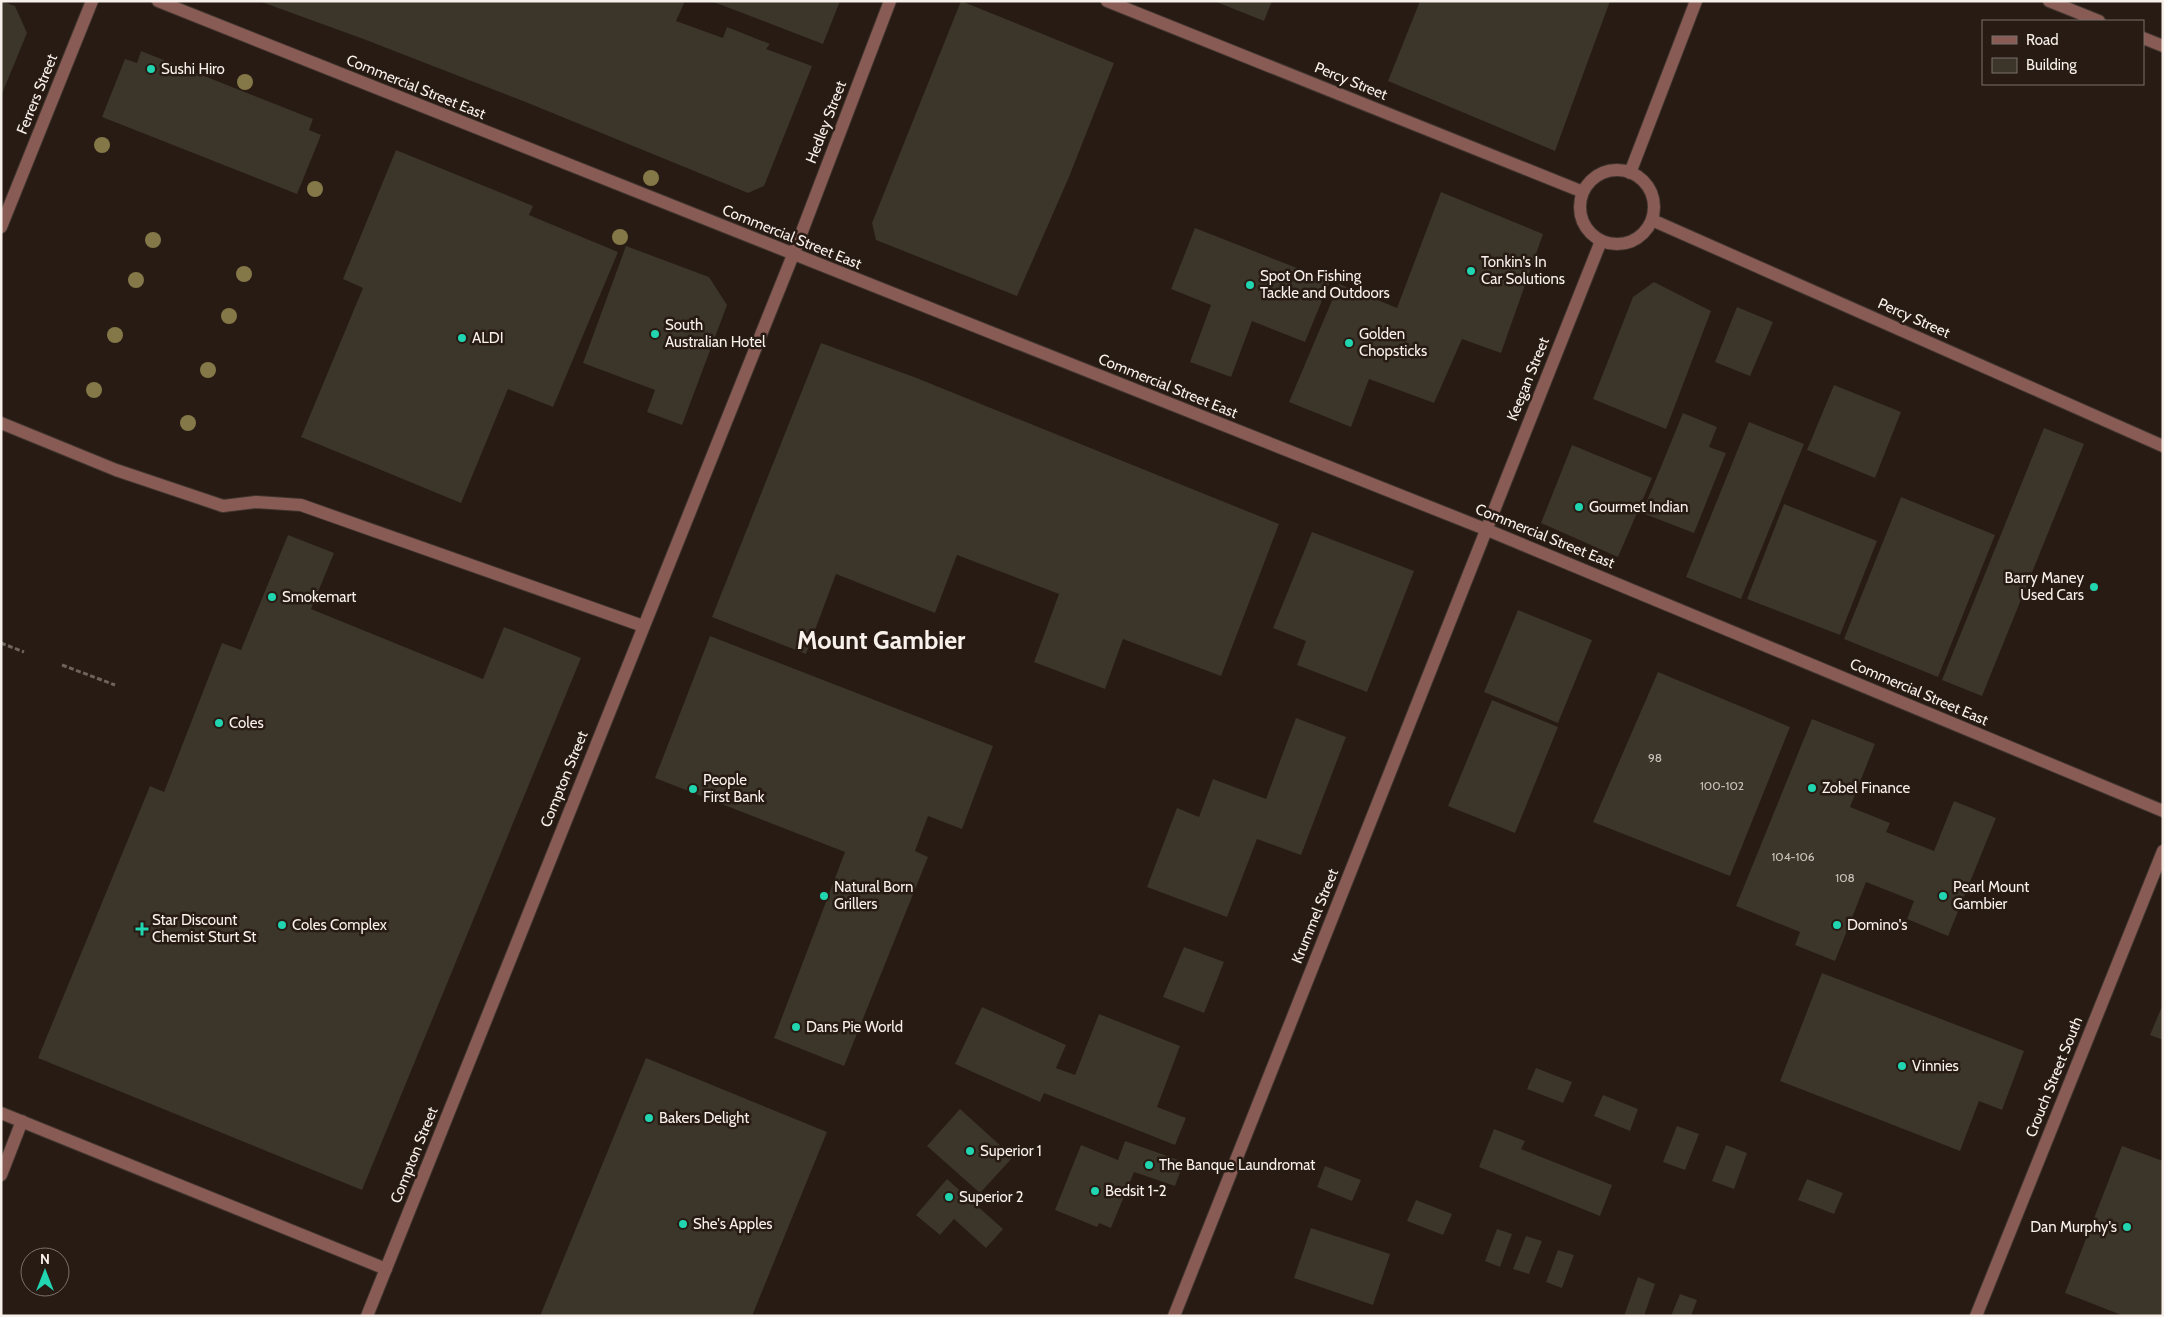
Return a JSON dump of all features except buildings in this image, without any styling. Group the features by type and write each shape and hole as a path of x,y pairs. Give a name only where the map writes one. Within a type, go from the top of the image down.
{"street":[{"name":"Ferrers Street","path":"1,227 92,1"},
{"name":"Commercial Street East","path":"158,1 1485,529 2163,811"},
{"name":"Hedley Street","path":"793,255 890,1"},
{"name":"Percy Street","path":"1107,1 1583,192"},
{"path":"1630,173 1696,1"},
{"path":"2049,1 2097,20"},
{"path":"2144,38 2163,46"},
{"path":"1611,171 1630,173 1645,184 1652,195 1654,207 1652,220 1645,231 1636,239 1624,244 1612,244 1601,241 1584,225 1580,208 1583,192 1590,182 1599,175 1611,171"},
{"name":"Percy Street","path":"1652,220 2163,446"},
{"name":"Keegan Street","path":"1485,529 1601,241"},
{"name":"Compton Street","path":"367,1316 793,255"},
{"path":"1,423 116,470 223,506 256,502 301,505 643,626"},
{"name":"Krummel Street","path":"1174,1316 1485,529"},
{"name":"Crouch Street South","path":"1976,1316 2163,851"},
{"path":"1,1113 386,1269"},
{"path":"1,1174 22,1121"}],"path":[{"path":"1,643 24,652"},
{"path":"62,665 115,685"}],"place":[{"name":"Sushi Hiro","path":"151,69"},
{"name":"Tonkin's In Car Solutions","path":"1471,271"},
{"name":"Spot On Fishing Tackle and Outdoors","path":"1250,285"},
{"name":"South Australian Hotel","path":"655,334"},
{"name":"ALDI","path":"462,338"},
{"name":"Golden Chopsticks","path":"1349,343"},
{"name":"Gourmet Indian","path":"1579,507"},
{"name":"Barry Maney Used Cars","path":"2094,587"},
{"name":"Smokemart","path":"272,597"},
{"name":"Coles","path":"219,723"},
{"name":"Zobel Finance","path":"1812,788"},
{"name":"People First Bank","path":"693,789"},
{"name":"Natural Born Grillers","path":"824,896"},
{"name":"Pearl Mount Gambier","path":"1943,896"},
{"name":"Coles Complex","path":"282,925"},
{"name":"Domino's","path":"1837,925"},
{"name":"Star Discount Chemist Sturt St","path":"142,929"},
{"name":"Dans Pie World","path":"796,1027"},
{"name":"Vinnies","path":"1902,1066"},
{"name":"Bakers Delight","path":"649,1118"},
{"name":"Superior 1","path":"970,1151"},
{"name":"The Banque Laundromat","path":"1149,1165"},
{"name":"Bedsit 1-2","path":"1095,1191"},
{"name":"Superior 2","path":"949,1197"},
{"name":"She's Apples","path":"683,1224"},
{"name":"Dan Murphy's","path":"2127,1227"}],"district":[{"name":"Mount Gambier","path":"881,640"}]}
